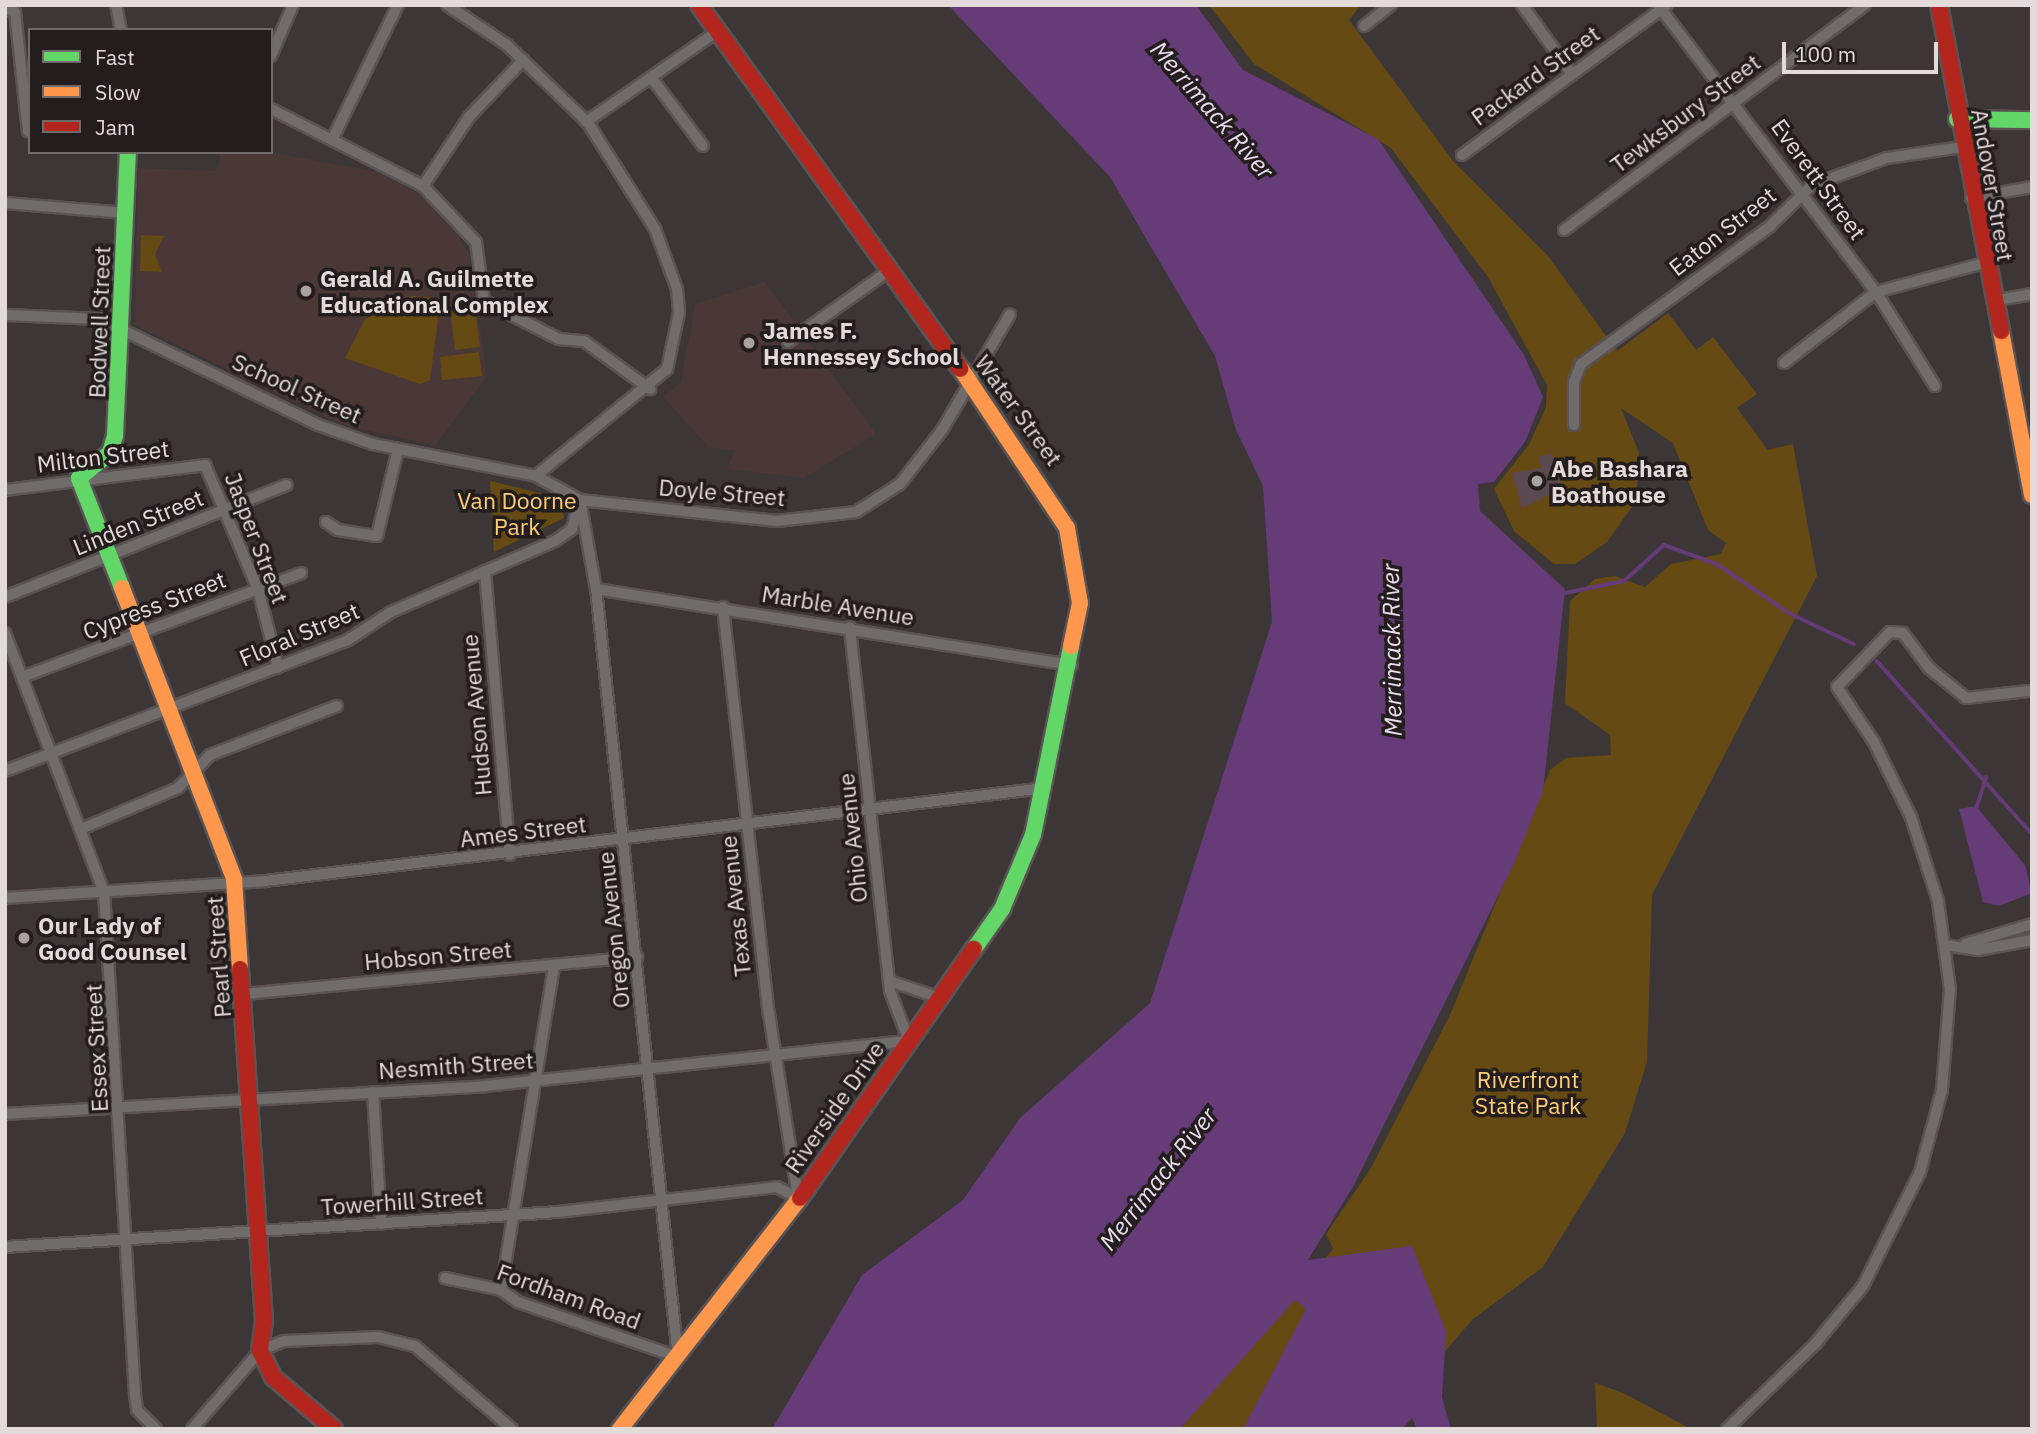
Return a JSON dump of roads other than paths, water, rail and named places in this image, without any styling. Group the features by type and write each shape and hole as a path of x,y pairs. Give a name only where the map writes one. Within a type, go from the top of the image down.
{"main road":[{"name":"Water Street","path":"699,5 971,382 1067,528 1079,577 1072,665 1045,789"},
{"name":"Andover Street","path":"1939,5 1971,198 2032,495"},
{"path":"1957,120 2032,120"},
{"name":"Bodwell Street","path":"79,478 110,453 123,329 128,154"},
{"name":"Pearl Street","path":"79,478 235,884 258,1233 260,1351 273,1377 334,1429"},
{"name":"Riverside Drive","path":"620,1429 798,1198 1002,909 1023,867 1045,789"}],"street":[{"path":"116,5 121,28"},
{"path":"273,51 293,5"},
{"path":"333,138 398,5"},
{"path":"447,5 523,60 586,122 655,229 677,289 680,313 667,369 650,389 536,476"},
{"path":"1364,26 1391,5"},
{"path":"1522,5 1573,74"},
{"name":"Tewksbury Street","path":"1564,230 1865,5"},
{"name":"Packard Street","path":"1462,155 1662,7"},
{"name":"Everett Street","path":"1662,7 1877,292 1935,386"},
{"path":"5,9 15,12 28,131"},
{"path":"586,122 718,31"},
{"path":"424,186 469,117 523,60"},
{"path":"651,77 703,146"},
{"path":"273,110 424,186 476,243 484,301 559,340 584,341 650,389"},
{"name":"Eaton Street","path":"1574,425 1574,382 1581,364 1770,226 1803,193 1844,171 1962,147"},
{"path":"1971,198 2032,187"},
{"path":"5,203 126,213"},
{"path":"1784,363 1877,292 1984,263"},
{"path":"788,342 890,270"},
{"path":"1992,301 2032,294"},
{"name":"Doyle Street","path":"580,499 777,522 856,512 916,469 1010,314"},
{"name":"School Street","path":"5,315 100,320 318,425 398,449 536,476 580,499"},
{"path":"326,522 338,530 377,536 398,449"},
{"name":"Milton Street","path":"5,490 79,478 205,465"},
{"name":"Jasper Street","path":"205,465 258,589 278,667"},
{"name":"Linden Street","path":"5,597 287,485"},
{"name":"Floral Street","path":"5,771 348,640 391,612 485,571 572,528 580,499"},
{"name":"Oregon Avenue","path":"580,499 596,589 678,1357"},
{"name":"Hudson Avenue","path":"485,571 510,855"},
{"name":"Cypress Street","path":"22,677 301,573"},
{"name":"Marble Avenue","path":"596,589 850,627 1072,665"},
{"name":"Texas Avenue","path":"723,607 774,1056 798,1198"},
{"name":"Ohio Avenue","path":"850,627 889,981 909,1041"},
{"path":"1727,1429 1842,1313 1902,1213 1941,1090 1950,989 1945,945 1911,817 1874,743 1837,687 1890,632 1903,633 1929,668 1966,698 2028,691"},
{"name":"Essex Street","path":"5,633 104,892 121,1107 125,1239 135,1395 137,1410 156,1429"},
{"path":"81,829 178,788 210,755 337,706"},
{"name":"Ames Street","path":"5,898 235,884 510,855 1045,789"},
{"path":"1945,945 1965,944 2032,924"},
{"path":"1965,944 1978,950 2032,940"},
{"name":"Hobson Street","path":"244,994 637,957"},
{"path":"501,1290 511,1215 554,965"},
{"path":"889,981 940,998"},
{"name":"Nesmith Street","path":"5,1114 534,1081 909,1041"},
{"path":"373,1092 381,1224"},
{"name":"Towerhill Street","path":"5,1247 511,1215 777,1187 798,1198"},
{"name":"Fordham Road","path":"445,1278 501,1290 678,1357"},
{"path":"192,1429 260,1351 284,1341 398,1338 512,1429"}],"water":[{"name":"Merrimack River","path":"948,5 1196,5 1243,70 1378,139 1524,355 1543,397 1525,442 1494,482 1478,484 1480,511 1565,589 1543,791 1514,864 1354,1185 1308,1260 1412,1246 1446,1331 1442,1397 1451,1429 1417,1429 1412,1418 1402,1429 1243,1429 1306,1309 1295,1300 1180,1429 772,1429 862,1275 963,1200 1020,1118 1150,1003 1272,622 1263,486 1236,430 1215,356 1110,177"},
{"path":"1976,806 2025,865 2032,893 1999,906 1983,902 1959,809"}],"waterway":[{"path":"1560,594 1624,581 1664,545 1717,564 1789,613 1854,644"},
{"path":"1877,661 2032,834"},
{"path":"1976,809 1986,778"}],"place":[{"name":"Gerald A. Guilmette Educational Complex","path":"306,291"},
{"name":"James F. Hennessey School","path":"749,343"},
{"name":"Abe Bashara Boathouse","path":"1537,481"},
{"name":"Our Lady of Good Counsel","path":"24,938"}],"park label":[{"name":"Van Doorne Park","path":"517,513"},
{"name":"Riverfront State Park","path":"1528,1092"}]}
